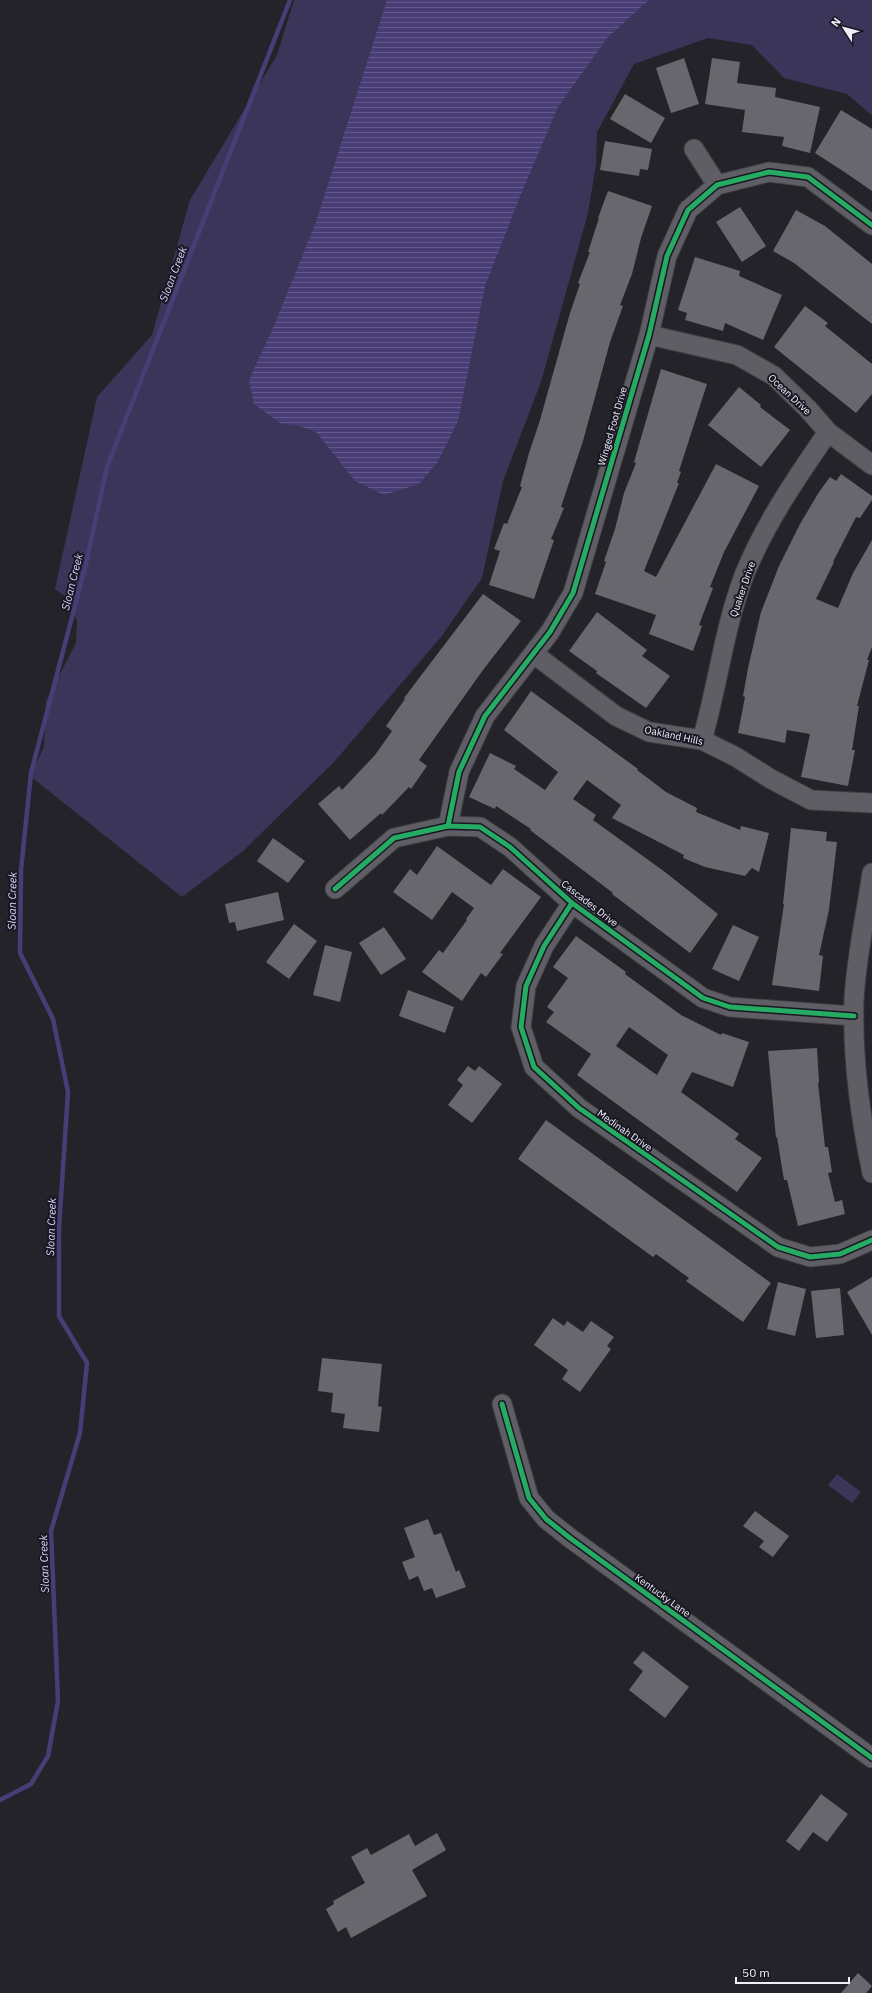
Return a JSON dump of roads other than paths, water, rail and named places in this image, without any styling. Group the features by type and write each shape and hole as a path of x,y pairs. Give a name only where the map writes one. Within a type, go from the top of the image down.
{"street":[{"path":"694,149 717,185"},
{"name":"Winged Foot Drive","path":"448,826 458,772 485,716 550,632 572,592 648,335 667,256 688,210 717,185 769,172 808,177 872,225"},
{"name":"Ocean Drive","path":"648,335 737,355 774,376 808,409 828,432 872,465"},
{"name":"Quaker Drive","path":"702,740 710,712 723,646 745,573 778,505 828,432"},
{"name":"Oakland Hills","path":"534,654 616,716 649,732 702,740 736,757 771,779 811,800 872,803"},
{"name":"Cascades Drive","path":"335,889 394,838 448,826 480,827 510,846 572,902 703,998 730,1006 854,1016"},
{"path":"872,873 856,983 854,1016 855,1059 867,1117 872,1173"},
{"name":"Medinah Drive","path":"572,902 544,946 526,986 521,1027 534,1067 579,1108 778,1248 810,1257 840,1254 872,1240"},
{"name":"Kentucky Lane","path":"502,1404 529,1498 546,1519 872,1758"}],"waterway":[{"name":"Sloan Creek","path":"0,1800 31,1784 48,1756 58,1701 51,1531 80,1433 87,1363 59,1316 59,1228 68,1092 53,1019 20,953 21,870 31,773 86,564 107,467 290,0"}]}
